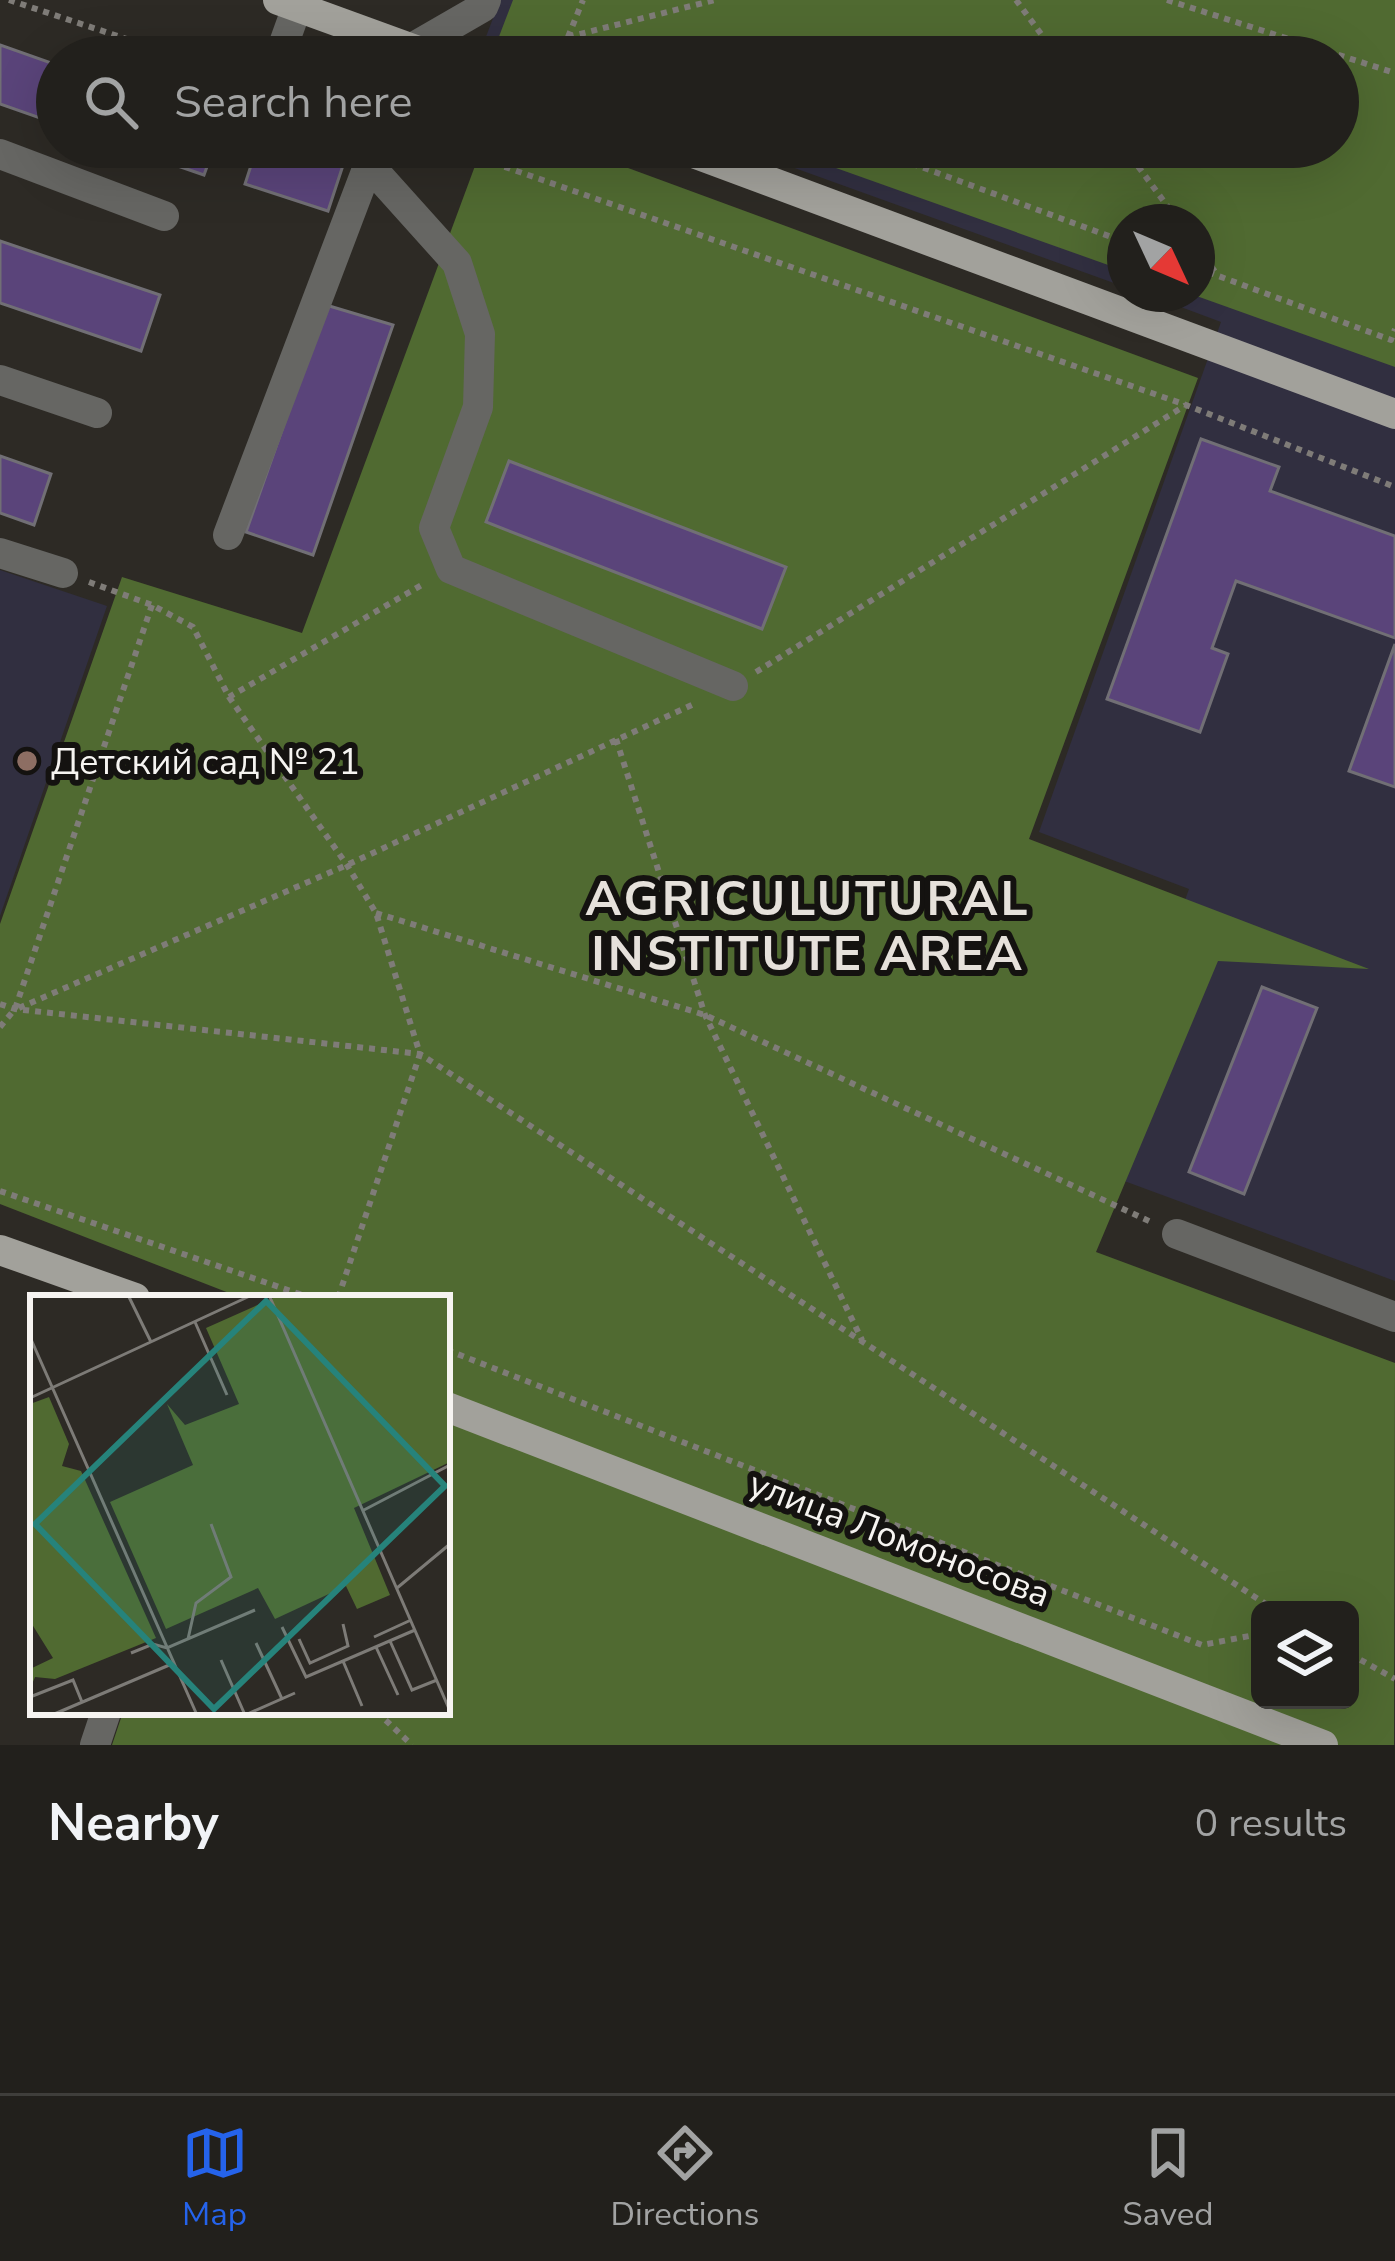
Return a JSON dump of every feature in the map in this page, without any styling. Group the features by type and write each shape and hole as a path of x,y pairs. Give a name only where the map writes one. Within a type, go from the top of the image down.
{"main road":[{"path":"287,3 332,9 384,36"},
{"path":"733,168 1395,414"},
{"path":"0,1250 127,1295"},
{"name":"улица Ломоносова","path":"450,1408 1323,1745"}],"lane":[{"path":"443,36 486,0"},
{"path":"282,36 287,3"},
{"path":"0,154 36,168"},
{"path":"37,168 164,216"},
{"path":"228,535 367,168"},
{"path":"382,168 457,263 480,334 478,407 434,528 451,568 734,686"},
{"path":"0,380 97,413"},
{"path":"0,553 63,573"},
{"path":"1178,1234 1395,1317"},
{"path":"95,1745 105,1715"}],"path":[{"path":"9,0 118,36"},
{"path":"568,36 583,0"},
{"path":"572,36 716,0"},
{"path":"1016,0 1043,36"},
{"path":"1166,0 1277,36"},
{"path":"1359,62 1395,74"},
{"path":"508,168 1186,405 1395,487"},
{"path":"924,168 1107,235"},
{"path":"1139,168 1166,204"},
{"path":"1215,271 1219,276"},
{"path":"1215,275 1391,340 1395,329"},
{"path":"15,1009 347,865 734,686 1186,405"},
{"path":"229,697 451,568"},
{"path":"63,573 152,605 193,627 229,697 376,913 420,1054 339,1295"},
{"path":"0,1027 15,1009 152,605"},
{"path":"616,739 705,1015 863,1342"},
{"path":"376,913 705,1015 1178,1234"},
{"path":"0,1004 420,1054 1261,1601"},
{"path":"0,1191 301,1295"},
{"path":"450,1351 1202,1645 1251,1636"},
{"path":"1359,1659 1395,1679"},
{"path":"380,1715 412,1745"}],"shaded area":[{"path":"500,0 1395,0 1395,1281 1089,1168 1189,889 1039,832 1221,322 1194,312 1215,312 1215,204 1107,204 1107,281 794,168 1359,168 1359,36 486,36"},
{"name":"Детский сад № 21","path":"0,570 107,606 0,916"}],"green space":[{"path":"513,0 1395,0 1395,367 1215,303 1215,204 1107,204 1107,265 836,168 1359,168 1359,36 499,36"},
{"path":"474,168 628,168 1198,378 1029,839 1369,969 1218,961 1096,1252 1395,1363 1394,1745 112,1745 122,1715 450,1715 450,1295 234,1295 0,1204 0,924 122,577 302,633"}],"building":[{"path":"0,45 36,58 36,117 0,104"},
{"path":"250,168 342,168 328,211 245,184"},
{"path":"0,241 160,295 141,351 0,303"},
{"path":"326,305 393,325 313,555 246,532"},
{"path":"1201,439 1279,467 1270,491 1395,536 1395,638 1236,581 1212,648 1228,654 1200,732 1107,699"},
{"path":"0,456 51,474 34,525 0,513"},
{"path":"509,461 786,567 762,629 486,522"},
{"path":"1395,644 1395,787 1349,771"},
{"path":"1262,987 1317,1008 1244,1194 1189,1172"}],"place":[{"name":"Детский сад № 21","path":"27,761"}],"district":[{"name":"AGRICULUTURAL INSTITUTE AREA","path":"808,926"}]}
